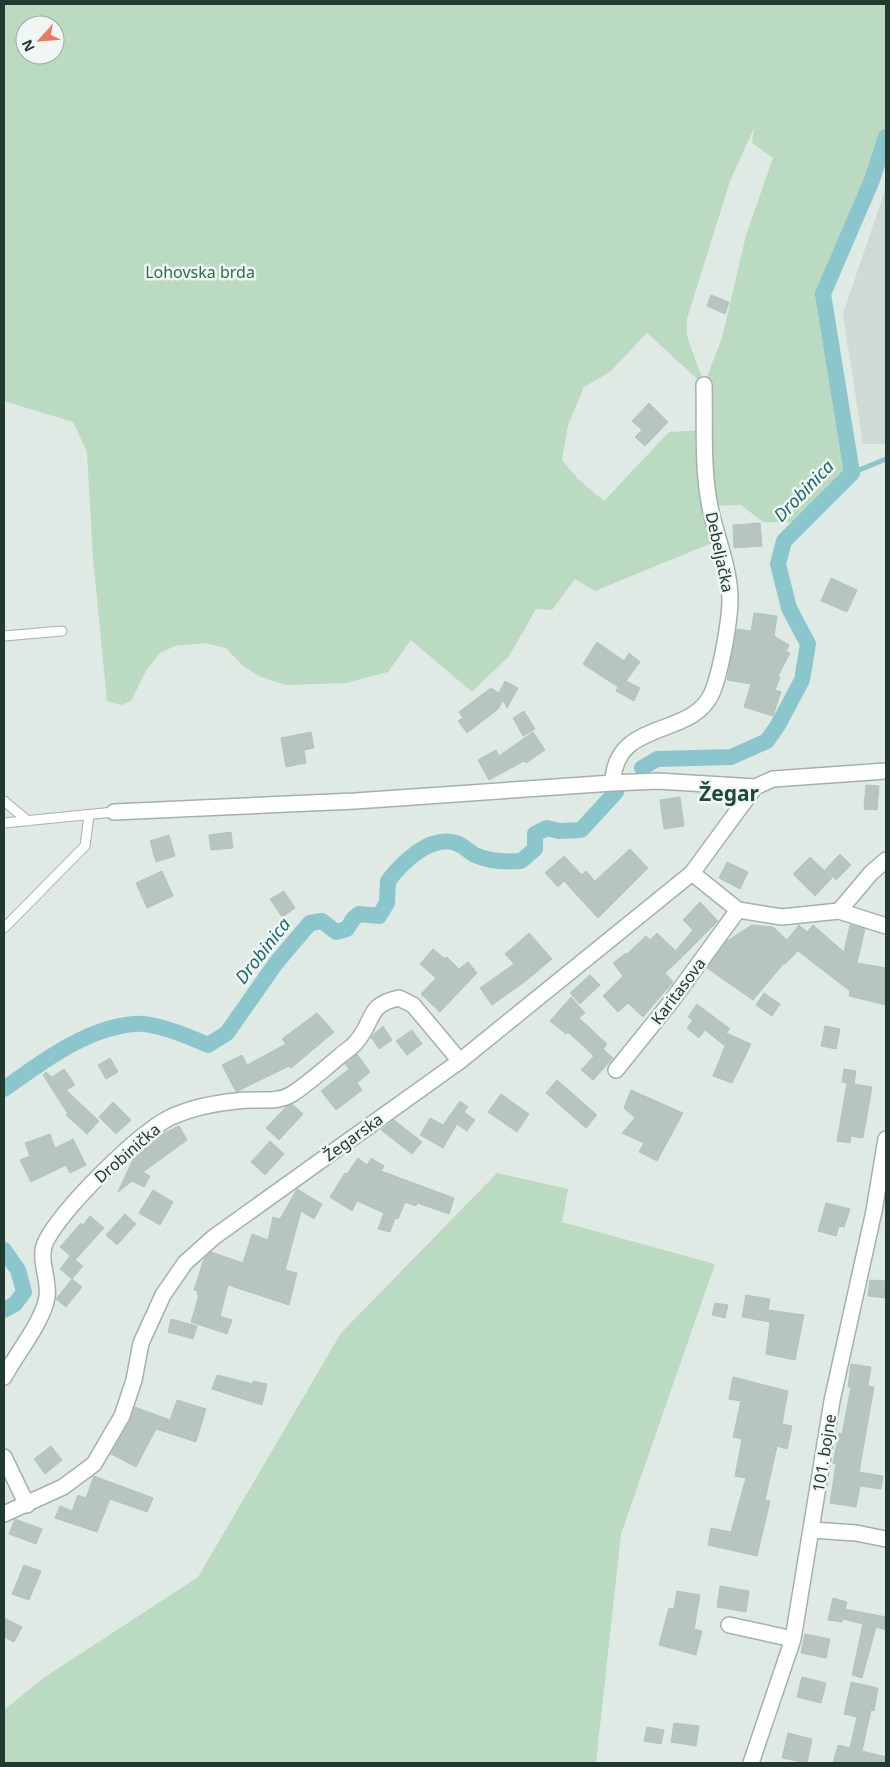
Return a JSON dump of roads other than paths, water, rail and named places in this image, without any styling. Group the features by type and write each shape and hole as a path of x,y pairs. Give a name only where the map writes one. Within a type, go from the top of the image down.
{"street":[{"name":"Debeljačka","path":"613,783 614,767 620,753 628,745 654,731 698,712 707,703 713,692 722,658 729,620 730,598 719,540 710,506 706,472 704,385"},
{"path":"114,812 355,801 658,781 755,787 773,779 886,771"},
{"name":"Žegarska","path":"4,1514 63,1487 94,1464 122,1416 134,1380 141,1343 164,1294 185,1263 214,1237 460,1061 692,874 755,787"},
{"path":"839,911 871,873 886,860"},
{"path":"692,874 738,910 782,917 839,911 886,926"},
{"name":"Karitasova","path":"616,1070 670,1003 738,910"},
{"name":"Drobinička","path":"4,1377 33,1329 47,1300 48,1289 43,1256 45,1243 81,1194 152,1130 172,1117 193,1110 238,1101 283,1100 304,1086 357,1041 373,1012 384,1001 399,998 413,1005 460,1061"},
{"name":"101. bojne","path":"751,1763 793,1639 832,1401 880,1211 886,1139"},
{"path":"4,1457 27,1505"},
{"path":"812,1530 856,1533 886,1539"},
{"path":"728,1626 793,1639"}],"lane":[{"path":"4,636 62,631"},
{"path":"4,801 28,821"},
{"path":"4,823 114,812"},
{"path":"4,928 85,846 88,815"}],"waterway":[{"name":"Drobinica","path":"642,768 657,759 731,757 767,741 778,725 802,680 808,644 789,608 778,564 784,541 852,473 823,294 872,180 886,137"},
{"path":"852,473 886,459"},
{"name":"Drobinica","path":"4,1089 65,1048 82,1039 116,1027 134,1024 151,1025 182,1034 208,1045 227,1033 276,963 310,923 322,921 336,932 347,929 353,919 359,914 379,916 387,903 388,881 417,852 436,843 446,842 459,844 475,855 486,859 521,861 535,849 535,834 547,828 559,831 581,830 616,792"},
{"name":"Drobinica","path":"4,1250 18,1270 24,1292 15,1304 4,1310"}],"district":[{"name":"Žegar","path":"729,794"}],"park label":[{"name":"Lohovska brda","path":"200,272"}]}
